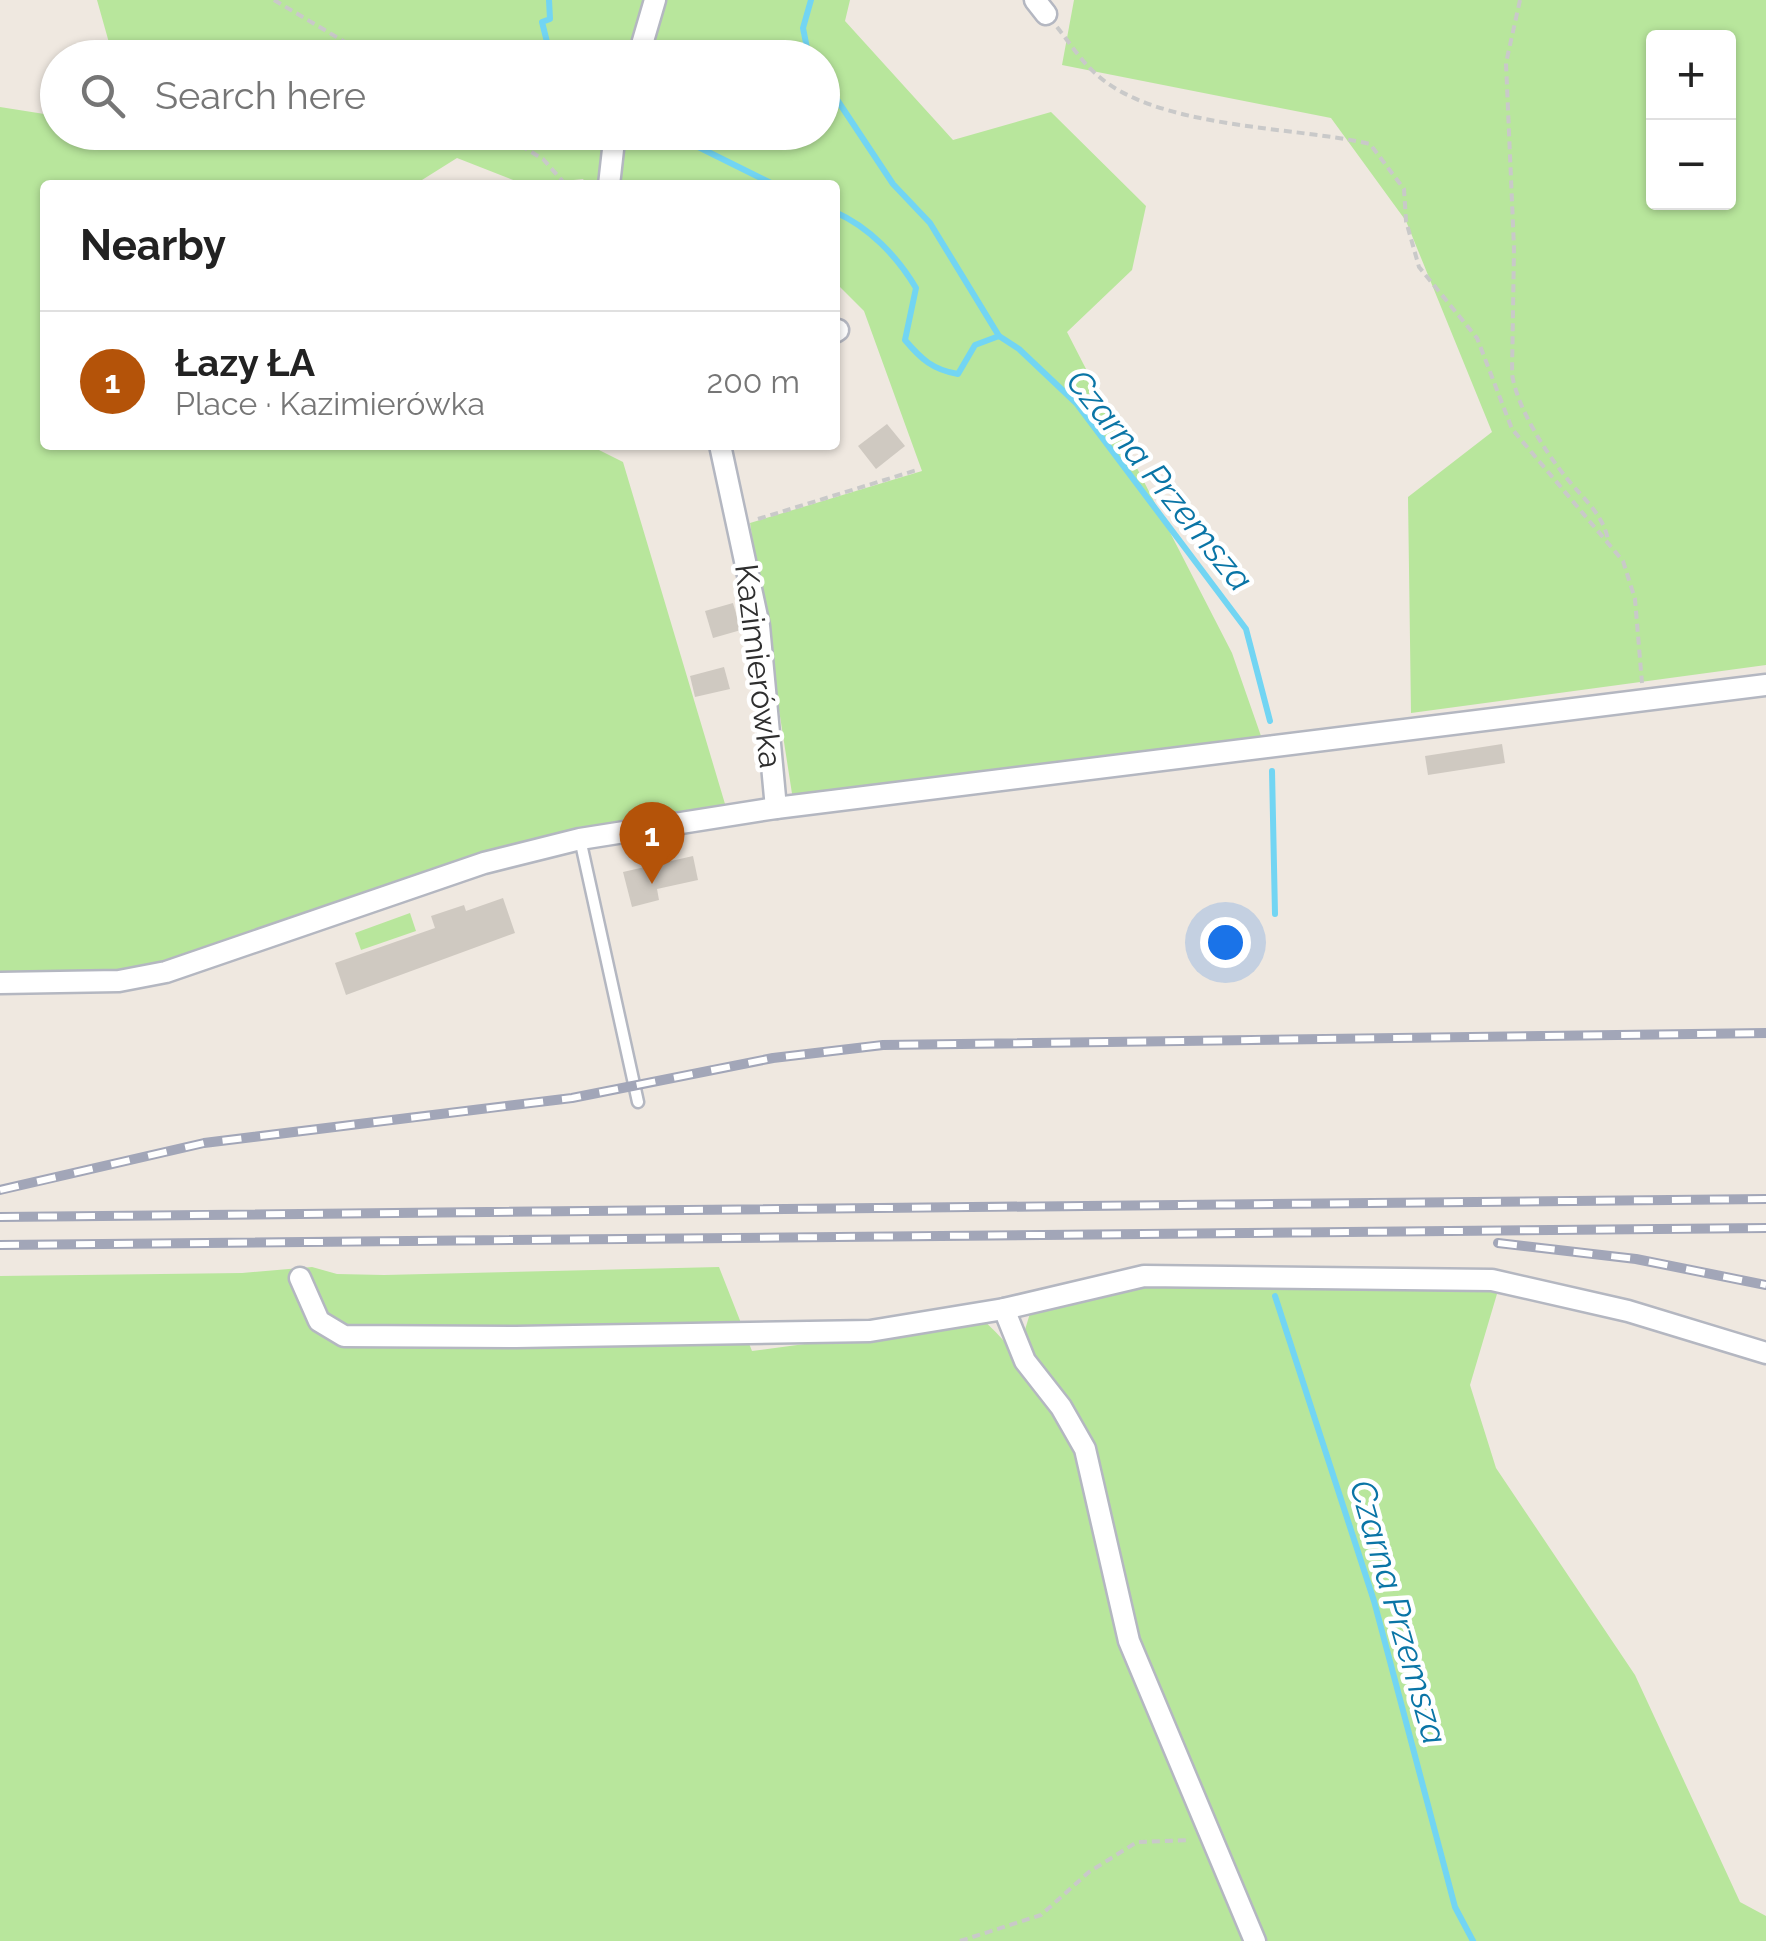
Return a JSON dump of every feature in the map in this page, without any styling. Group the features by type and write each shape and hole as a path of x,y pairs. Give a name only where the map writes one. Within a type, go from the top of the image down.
{"street":[{"path":"643,40 655,0"},
{"path":"610,180 613,150"},
{"name":"Kazimierówka","path":"721,450 759,626 776,808"},
{"path":"0,983 119,981 166,972 484,862 580,839 776,808 1766,684"},
{"path":"300,1278 319,1321 344,1336 870,1331 1004,1309 1144,1276 1492,1280 1628,1311 1766,1353"},
{"path":"1004,1309 1026,1361 1061,1406 1085,1449 1129,1641 1255,1941"}],"lane":[{"path":"580,839 638,1102"}],"path":[{"path":"274,0 342,40"},
{"path":"1520,0 1506,63 1514,248 1514,390 1562,473 1605,523 1608,540"},
{"path":"1040,7 1097,76 1128,94 1171,110 1235,124 1370,144 1404,189 1406,221 1419,267 1477,338 1512,428 1623,562 1635,600 1643,698"},
{"path":"527,150 543,160 561,180"},
{"name":"Kazimierówka","path":"739,524 918,470"},
{"path":"960,1941 1041,1915 1089,1872 1136,1842 1155,1838 1212,1842"}],"green space":[{"path":"97,0 850,0 845,21 953,140 1051,112 1146,206 1132,270 1067,332 1232,653 1261,736 793,800 750,523 922,471 864,311 840,287 840,180 513,180 457,158 422,180 40,180 40,450 599,450 623,462 728,814 583,828 123,973 0,974 0,107 40,113 40,150 840,150 840,40 108,40"},
{"path":"1074,0 1766,0 1766,665 1411,713 1408,497 1492,432 1406,221 1331,118 1062,65"},
{"path":"410,913 416,931 361,950 355,933"},
{"path":"1144,1266 1502,1277 1470,1385 1496,1468 1635,1675 1740,1902 1766,1916 1766,1941 1263,1941 1130,1623 1097,1465 1029,1350 1024,1333 1031,1310"},
{"path":"312,1267 337,1274 384,1275 719,1267 752,1351 983,1320 1031,1374 1072,1443 1088,1486 1124,1649 1245,1941 0,1941 0,1276 242,1273"}],"building":[{"path":"887,424 905,446 876,469 858,446"},
{"path":"733,603 741,630 713,638 705,611"},
{"path":"724,667 730,689 695,697 690,676"},
{"path":"1502,744 1505,763 1428,775 1425,756"},
{"path":"693,856 698,880 657,889 659,900 632,907 623,872"},
{"path":"503,898 515,933 346,995 335,963 435,928 431,916 464,905 466,911"}],"waterway":[{"name":"Czarna Przemsza","path":"546,40 542,22 550,19 549,0"},
{"path":"805,40 803,28 811,0"},
{"path":"840,104 893,184 930,223 999,336"},
{"name":"Czarna Przemsza","path":"704,150 765,180"},
{"name":"Czarna Przemsza","path":"840,215 881,244 916,288 905,340 922,358 941,370 958,374 975,345 999,336 1019,349 1076,403 1246,629 1270,721"},
{"name":"Czarna Przemsza","path":"1272,771 1275,914"},
{"name":"Czarna Przemsza","path":"1275,1296 1374,1601 1455,1907 1473,1941"}],"railway":[{"path":"0,1190 204,1143 572,1098 773,1058 883,1045 1766,1033"},
{"path":"0,1217 1766,1199"},
{"path":"0,1245 1766,1228"},
{"path":"1498,1243 1636,1259 1766,1285"}],"place":[{"name":"Łazy ŁA","path":"652,884"}]}
